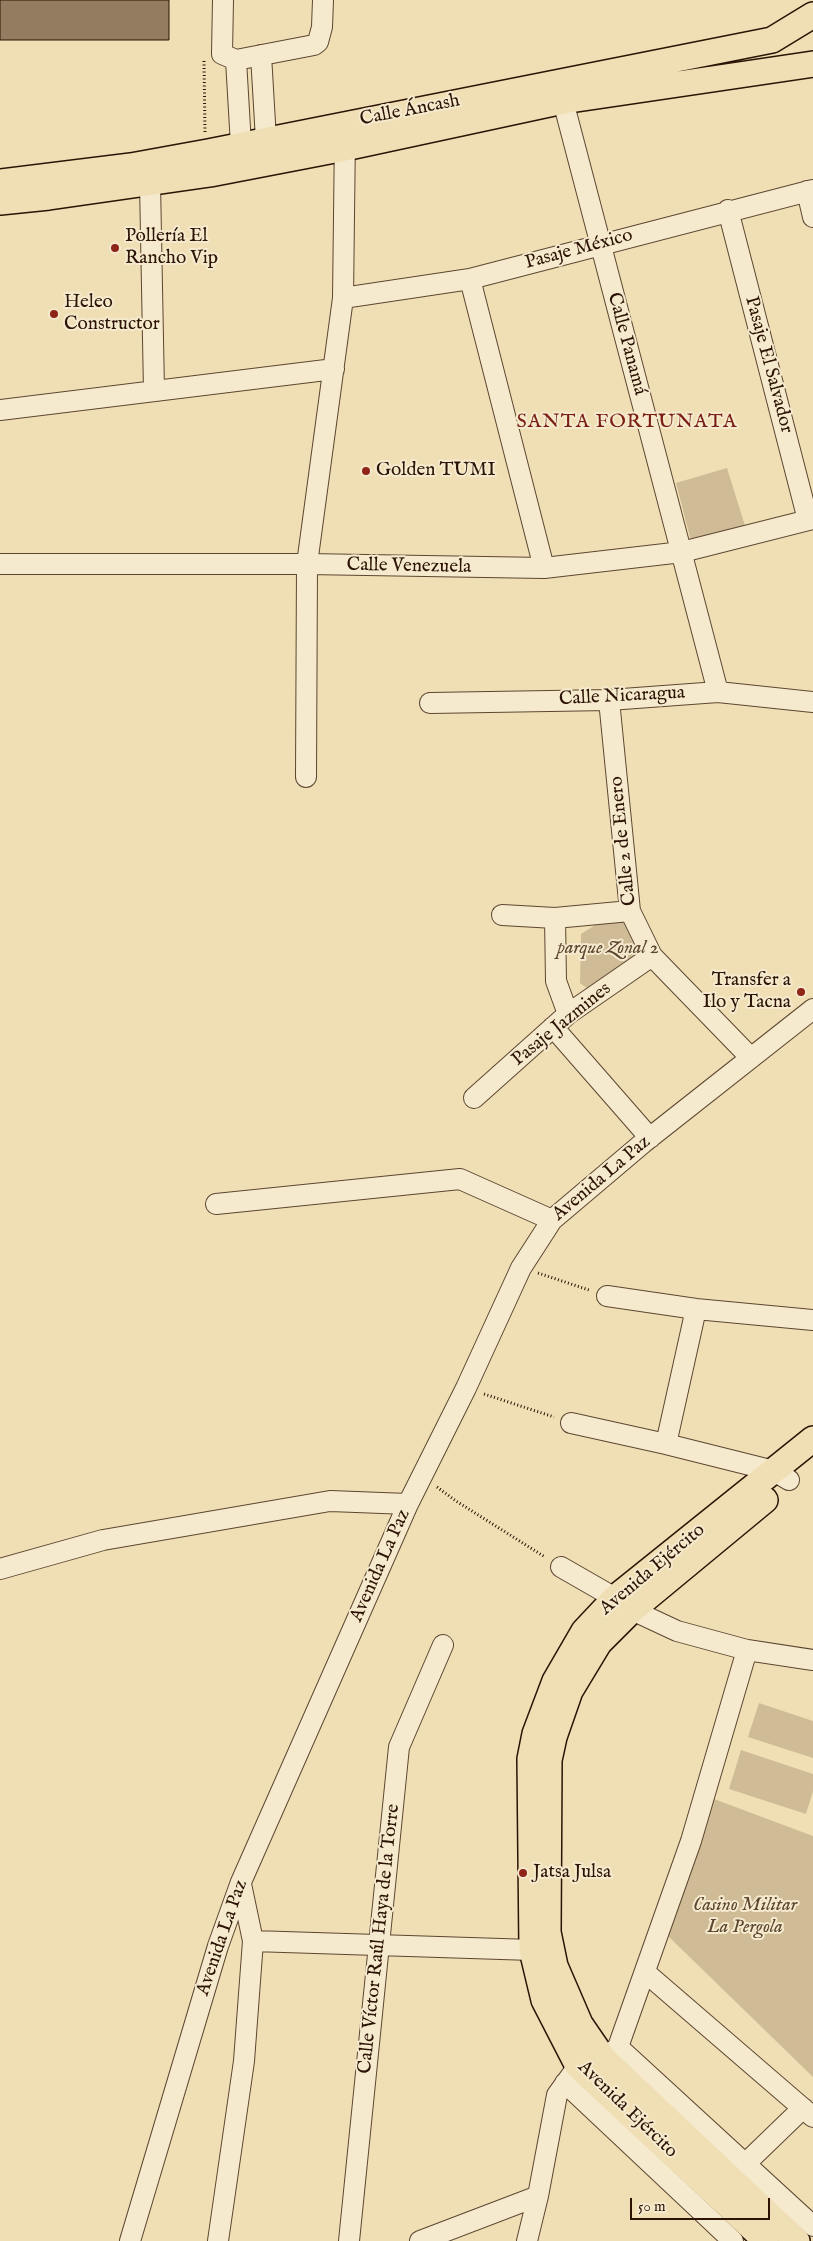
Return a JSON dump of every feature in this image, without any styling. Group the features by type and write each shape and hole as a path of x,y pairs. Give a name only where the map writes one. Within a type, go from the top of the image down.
{"main road":[{"name":"Calle Áncash","path":"0,202 49,197 210,174 345,136 560,92 772,40 813,15"},
{"name":"Calle Áncash","path":"560,92 813,64"},
{"name":"Calle Áncash","path":"0,182 132,166 266,140 345,136"},
{"name":"Avenida Ejército","path":"766,2241 572,2075 544,2000 532,1950 540,1759 554,1737 570,1691 624,1604 781,1476 813,1439"},
{"name":"Avenida Ejército","path":"781,1476 813,1461"},
{"name":"Avenida Ejército","path":"540,1759 548,1932 555,1966 580,2024 611,2053 796,2241"}],"street":[{"path":"223,0 222,54 236,60 314,45 318,42 322,27 323,0"},
{"path":"261,55 266,140"},
{"path":"236,60 242,145"},
{"name":"Calle Panamá","path":"560,92 718,692"},
{"path":"306,777 307,564 343,298 345,136"},
{"path":"150,183 154,391"},
{"path":"810,191 813,217"},
{"name":"Pasaje México","path":"343,298 470,279 728,210 810,191"},
{"name":"Pasaje El Salvador","path":"728,210 811,520"},
{"path":"470,279 544,568"},
{"path":"0,410 334,369"},
{"name":"Calle Venezuela","path":"0,564 307,564 544,568 682,552 811,520"},
{"name":"Calle Nicaragua","path":"430,703 609,700 718,692 813,702"},
{"name":"Calle 2 de Enero","path":"609,700 630,911 652,956 751,1058"},
{"path":"502,915 555,918 630,911"},
{"path":"555,918 556,981 568,1014"},
{"name":"Pasaje Jazmines","path":"474,1098 568,1014 652,956"},
{"name":"Avenida La Paz","path":"130,2241 218,1946 241,1882 408,1504 466,1388 521,1268 552,1220 650,1138 813,1009"},
{"path":"553,1028 650,1138"},
{"path":"216,1204 460,1179 552,1220"},
{"path":"607,1296 696,1309 813,1320"},
{"path":"666,1444 696,1309"},
{"path":"571,1423 666,1444 781,1476"},
{"path":"0,1569 104,1540 330,1501 408,1504"},
{"path":"562,1566 624,1604 677,1631 748,1650 813,1660"},
{"name":"Calle Víctor Raúl Haya de la Torre","path":"349,2241 399,1747 443,1645"},
{"path":"527,2241 538,2196 557,2095 572,2075 611,2053 646,1973 691,1841 748,1650"},
{"path":"218,2241 244,2061 252,1941 241,1882"},
{"path":"252,1941 532,1950"},
{"path":"646,1973 808,2112 745,2164"},
{"path":"611,2053 745,2164 813,2226"},
{"path":"572,2075 733,2241"},
{"path":"420,2241 538,2196"}],"path":[{"path":"204,57 204,124 208,152"},
{"path":"521,1268 607,1296"},
{"path":"466,1388 571,1423"},
{"path":"423,1476 456,1501 562,1566"}],"green space":[{"path":"727,468 746,529 691,541 676,483"},
{"name":"parque Zonal 2","path":"632,918 646,948 596,995 580,983 581,934 603,920"},
{"path":"759,1703 813,1721 813,1758 748,1737"},
{"path":"741,1750 813,1774 813,1791 806,1814 729,1789"},
{"name":"Casino Militar La Pergola","path":"714,1799 813,1836 813,2077 668,1936"}],"building":[{"path":"0,0 169,0 169,40 0,40"}],"place":[{"name":"Pollería El Rancho Vip","path":"115,248"},
{"name":"Heleo Constructor","path":"54,314"},
{"name":"Golden TUMI","path":"366,471"},
{"name":"Transfer a Ilo y Tacna","path":"801,992"},
{"name":"Jatsa Julsa","path":"523,1873"}],"district":[{"name":"SANTA FORTUNATA","path":"627,423"}]}
